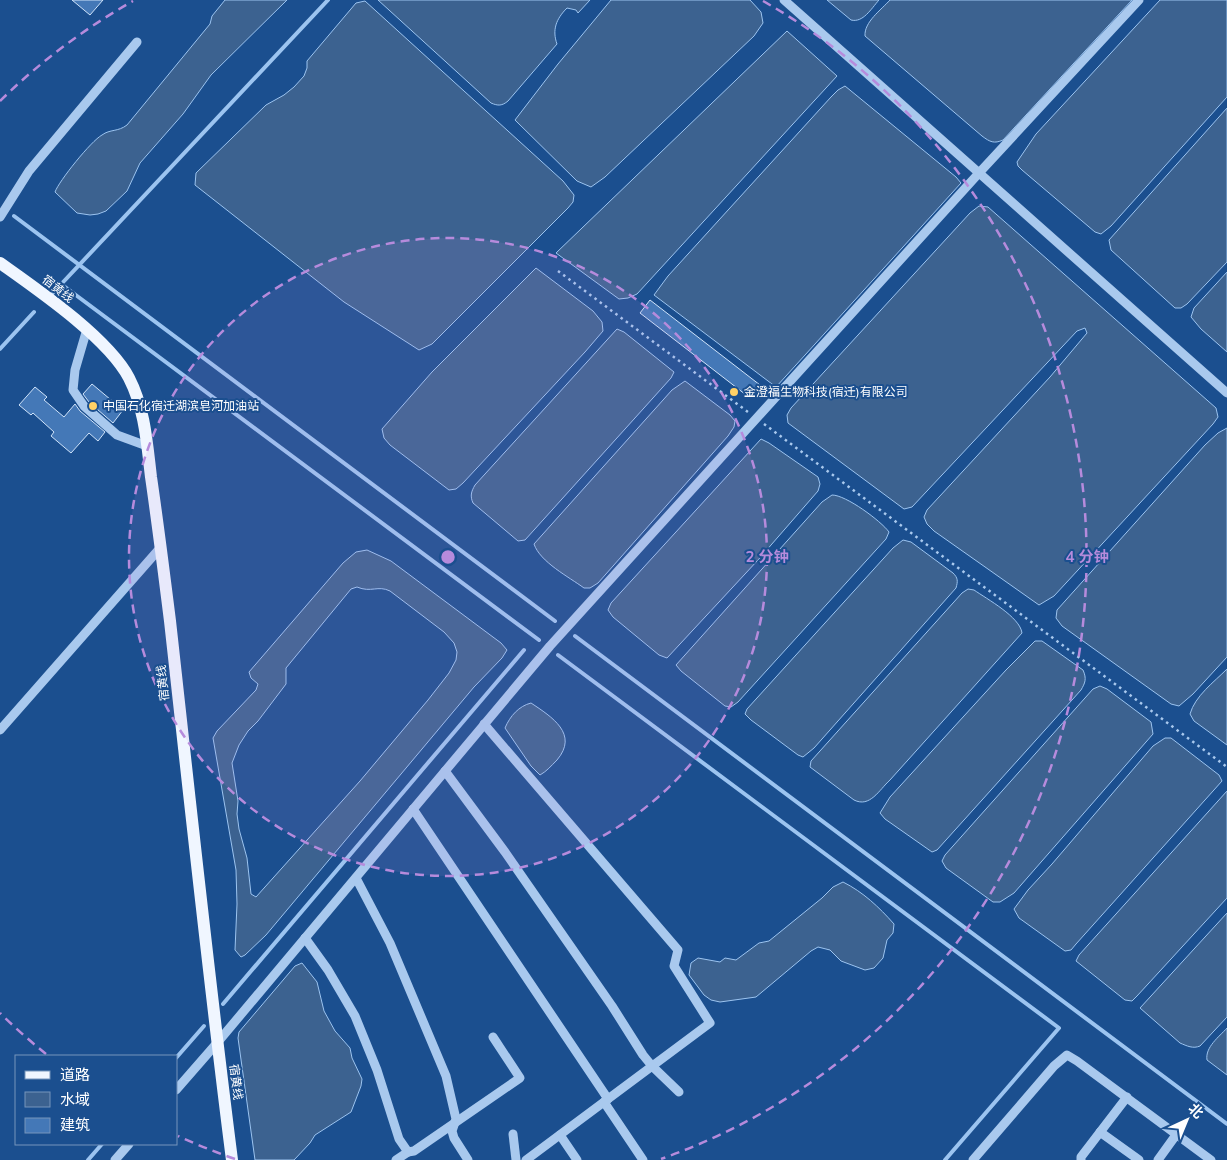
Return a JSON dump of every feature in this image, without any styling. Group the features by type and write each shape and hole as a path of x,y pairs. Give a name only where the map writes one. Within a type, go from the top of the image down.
{"main road":[{"name":"宿黄线","path":"0,263 87,329 121,366 129,379 144,423 161,547 232,1160"}],"street":[{"path":"784,0 1227,393"},
{"path":"178,1088 550,646 979,173 1139,0"},
{"path":"0,217 29,171 137,42"},
{"path":"87,329 75,370 73,390 84,406 118,435 147,446"},
{"path":"0,729 161,547"},
{"path":"484,724 678,950 674,966 710,1023 526,1160"},
{"path":"445,771 516,868 652,1066 680,1092"},
{"path":"413,809 643,1160"},
{"path":"356,878 390,943 446,1076 456,1120 452,1131 454,1138 468,1160"},
{"path":"305,938 328,970 355,1016 377,1070 400,1139 408,1152"},
{"path":"396,1160 408,1152 414,1151 520,1078 493,1037"},
{"path":"972,1160 1054,1066 1067,1055 1211,1160"},
{"path":"1081,1160 1081,1157 1127,1097"},
{"path":"1100,1132 1139,1160"},
{"path":"513,1134 516,1160"},
{"path":"560,1135 577,1160"},
{"path":"1158,1160 1176,1135"},
{"path":"115,1160 128,1145"}],"path":[{"path":"558,271 1227,766"}],"water":[{"path":"225,0 287,0 211,75 183,114 140,163 127,191 106,211 90,215 77,213 55,192 62,179 97,139 105,133 127,125 210,24 212,16"},
{"path":"378,0 590,0 578,13 576,10 567,8 563,12 555,29 557,44 508,101 498,105 491,103"},
{"path":"611,0 750,0 761,12 763,23 754,36 605,177 591,187 577,181 515,120"},
{"path":"827,0 879,0 863,17 851,20"},
{"path":"890,0 1132,0 1003,140 995,142 982,136 865,36 865,31 870,21"},
{"path":"1160,0 1227,0 1227,97 1111,226 1101,234 1095,232 1022,170 1017,162 1036,134"},
{"path":"365,1 563,181 574,195 573,202 568,208 432,344 419,350 344,302 195,185 196,173 266,105 294,87 304,76 307,61 356,3"},
{"path":"787,31 837,76 637,294 619,299 556,253"},
{"path":"845,86 961,183 776,387 654,295 668,276 831,97"},
{"path":"1227,108 1227,262 1187,304 1181,308 1175,308 1111,250 1109,240"},
{"path":"979,206 988,207 1216,408 1218,417 1054,596 1039,605 934,531 927,524 924,517 927,510 1050,377 1087,333 1085,328 1077,331 912,507 904,509 788,423 787,415 791,408 970,213"},
{"path":"536,268 593,311 602,322 603,331 463,483 456,489 449,490 390,445 384,438 382,429 432,372"},
{"path":"1227,272 1227,352 1201,329 1191,317 1194,308"},
{"path":"617,329 624,332 674,372 671,378 525,540 518,541 473,503 471,496 474,487"},
{"path":"685,381 730,415 735,421 734,427 598,583 590,588 584,588 542,557 534,544 672,390"},
{"path":"1227,428 1227,657 1193,694 1179,706 1171,704 1062,626 1056,618 1057,610 1205,445 1218,433"},
{"path":"761,439 818,477 820,484 818,491 758,560 667,658 659,655 613,617 608,610 611,603"},
{"path":"832,495 846,499 863,509 879,522 889,532 886,539 738,702 731,707 725,706 676,665 822,502"},
{"path":"903,540 911,542 953,573 957,580 956,588 814,748 803,757 798,755 751,720 745,714 747,709 893,548"},
{"path":"367,550 391,561 501,643 507,650 266,935 241,957 235,950 236,870 213,738 217,731 256,690 258,684 251,678 249,672 343,563 356,552","holes":["357,587 362,589 386,589 390,591 444,632 454,643 457,652 456,660 449,673 428,700 360,781 256,897 251,894 247,858 239,829 238,801 232,763 239,745 248,731 286,684 286,668 351,589"]},
{"path":"968,589 974,590 1009,615 1020,627 1022,633 874,797 865,802 854,800 810,767 811,761 962,593"},
{"path":"1035,641 1042,641 1083,670 1084,685 937,850 932,852 885,819 880,813 890,797"},
{"path":"1227,669 1227,745 1194,721 1190,714 1200,695"},
{"path":"1100,686 1107,689 1151,722 1153,734 1014,893 1000,902 993,902 946,868 942,861 945,855 1093,689"},
{"path":"531,703 554,720 564,734 565,742 563,751 557,760 540,775 531,766 505,728 515,712"},
{"path":"1165,738 1171,738 1219,775 1222,781 1071,950 1065,951 1019,918 1014,909 1028,890 1153,746"},
{"path":"1227,791 1227,898 1132,1001 1125,1000 1076,961 1079,955"},
{"path":"843,882 870,900 894,924 893,933 887,940 883,958 874,968 865,970 841,961 830,950 818,947 756,997 720,1002 711,1000 704,995 689,975 691,963 698,958 720,962 725,958 736,960 759,943 769,941 833,887"},
{"path":"1227,913 1227,1017 1200,1046 1188,1046 1180,1043 1140,1008"},
{"path":"302,963 317,982 324,1011 335,1031 350,1048 352,1058 362,1079 361,1086 351,1112 315,1135 294,1160 255,1160 238,1038 239,1032 295,966"},
{"path":"1227,1028 1227,1075 1207,1060 1207,1055 1213,1042"}],"building":[{"path":"72,0 103,0 90,15"},
{"path":"650,300 760,385 750,398 640,313"},
{"path":"92,384 123,410 113,423 89,402 83,394"},
{"path":"35,387 47,397 44,400 64,417 75,404 80,411 105,432 98,441 89,433 71,453 51,436 54,432 33,413 31,415 19,405"}],"waterway":[{"path":"51,295 328,0"},
{"path":"14,216 555,621"},
{"path":"61,284 539,640"},
{"path":"0,349 34,312"},
{"path":"575,636 1227,1124"},
{"path":"223,1004 524,650"},
{"path":"558,655 1059,1028 945,1160"},
{"path":"178,1056 204,1026"},
{"path":"88,1160 101,1145"}],"place":[{"name":"金澄福生物科技(宿迁)有限公司","path":"734,392"},
{"name":"中国石化宿迁湖滨皂河加油站","path":"93,406"}]}
